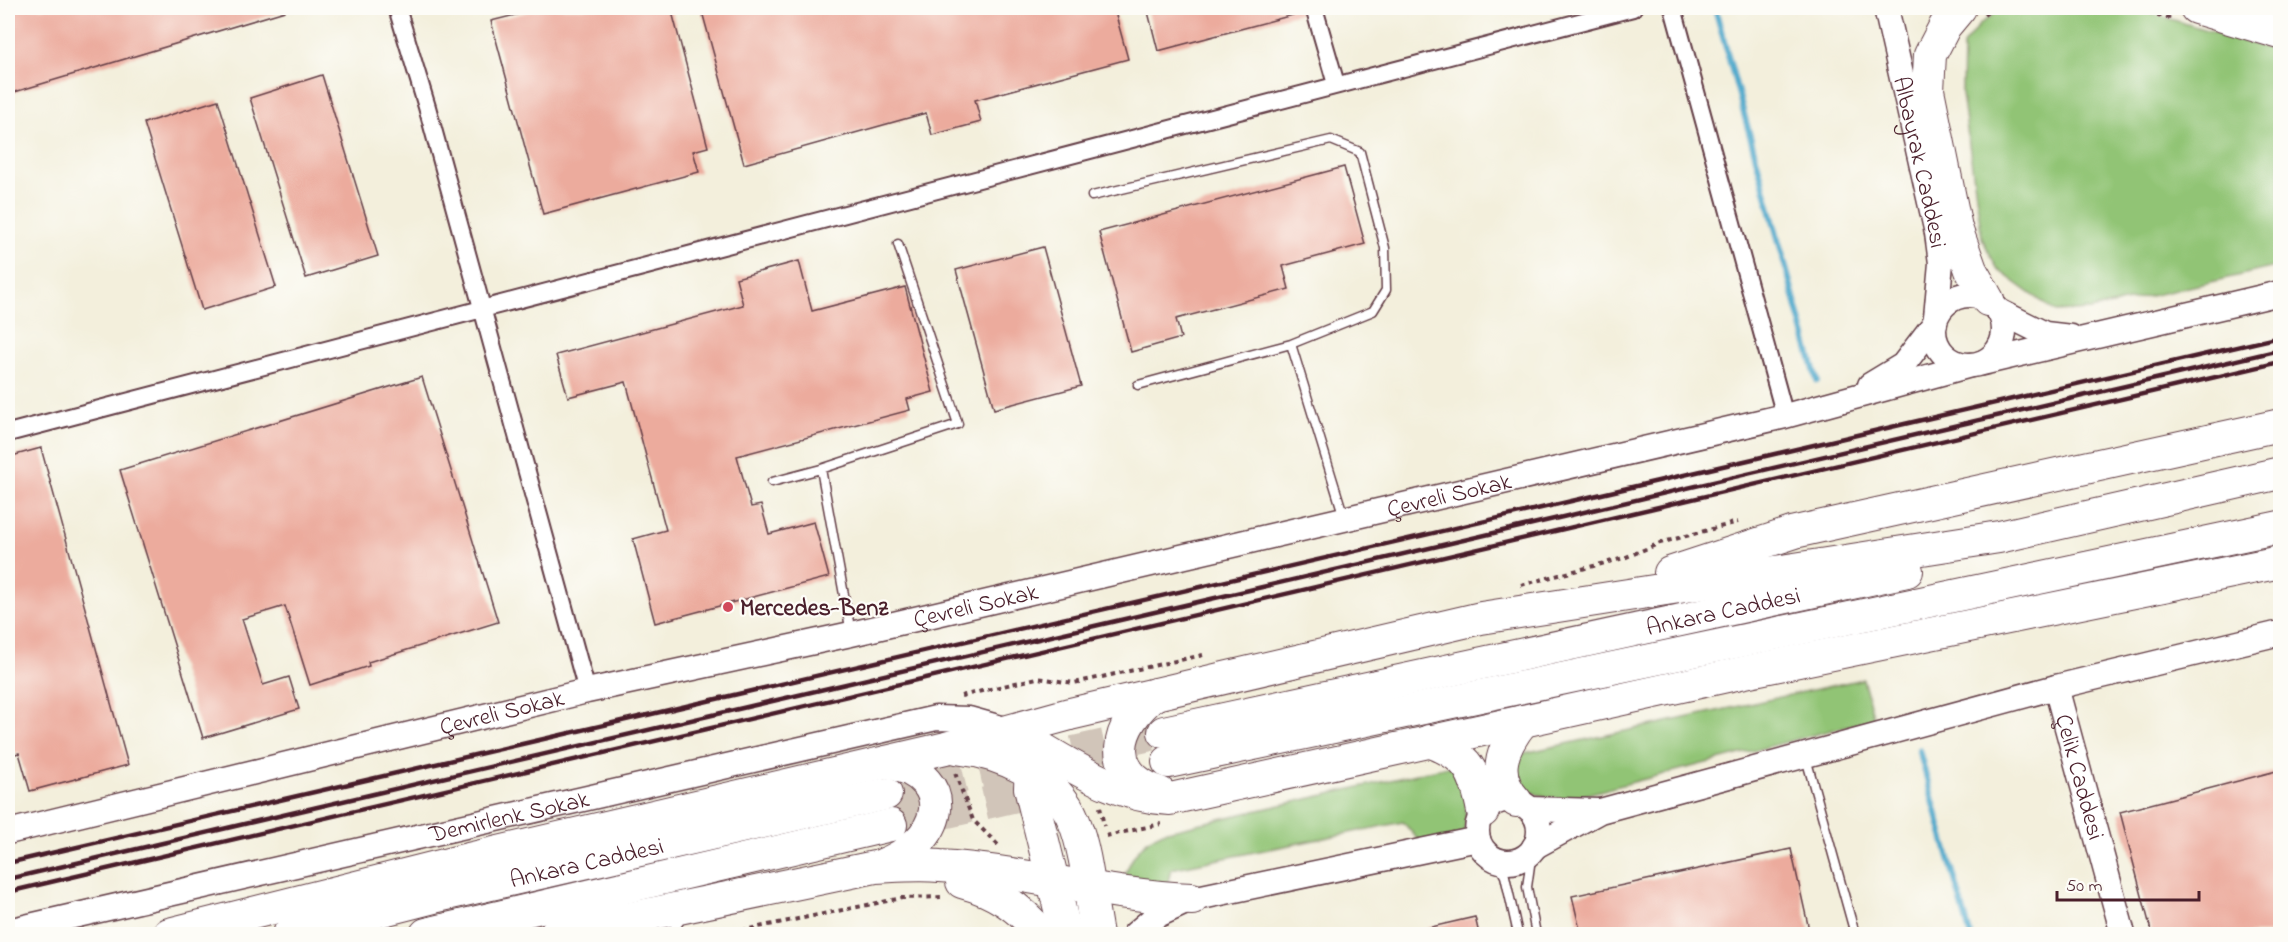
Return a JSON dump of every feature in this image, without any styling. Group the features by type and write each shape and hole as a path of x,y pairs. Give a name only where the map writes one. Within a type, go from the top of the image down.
{"highway":[{"path":"2196,8 2280,33"},
{"path":"1969,13 1945,26 1930,55 1928,90 1956,228 1971,270 1994,305"},
{"path":"1578,603 1795,532 2280,425"},
{"path":"948,748 997,757 1026,750 1070,714 1481,618 1999,537 2280,473"},
{"name":"Ankara Caddesi","path":"2280,490 1166,747 2010,586 2280,527"},
{"path":"168,934 464,860 948,748 1026,750 1138,797 1170,799 1750,672 2280,562"},
{"path":"1750,672 2010,586"},
{"path":"1155,694 1138,707 1127,721 1122,737 1122,757 1128,773 1141,785 1159,793 1188,795"},
{"path":"1523,721 1508,742 1501,761 1503,784 1523,805"},
{"path":"1429,741 1463,758 1477,784 1481,825"},
{"path":"1026,750 1031,795 1066,934"},
{"path":"1026,750 1071,814 1097,934"},
{"path":"875,867 912,850 930,830 935,816 936,805 926,781 902,765 887,762"},
{"name":"Ankara Caddesi","path":"289,934 434,897 886,794"},
{"name":"Ankara Caddesi","path":"426,934 891,825"},
{"path":"567,933 875,867 942,866 1140,895 1192,899"},
{"path":"805,882 857,883 934,878 960,881 1001,896 1042,934"}],"street":[{"path":"397,8 482,306 587,691"},
{"path":"1314,8 1336,84"},
{"path":"8,433 482,306 1633,8"},
{"path":"1673,8 1785,416"},
{"name":"Albayrak Caddesi","path":"1886,8 1940,248 1941,278 1936,320"},
{"name":"Çevreli Sokak","path":"8,832 587,691 851,634 1344,517 1785,416 1976,364 2280,293"},
{"path":"1839,402 1903,364 1936,320 1942,307 1955,297 1972,295 2045,334 2088,339"},
{"path":"1936,320 1934,334 1941,350 1954,361 1976,364 1996,354 2003,340 2004,326 1994,305"},
{"path":"1481,825 1485,851 1496,860 1515,861 1600,811 2056,687 2280,633"},
{"name":"Çelik Caddesi","path":"2056,687 2123,934"},
{"name":"Demirlenk Sokak","path":"8,931 936,718 969,718 1026,750"},
{"path":"1135,934 1156,916 1192,899 1481,825 1498,801 1600,811"},
{"path":"1523,805 1538,824 1533,849"}],"lane":[{"path":"1092,196 1331,140 1348,145 1360,153 1385,248 1386,290 1373,311 1291,344 1138,385"},
{"path":"772,482 821,469 958,424 898,244"},
{"path":"1291,344 1344,517"},
{"path":"821,469 851,634"},
{"path":"1805,754 1855,934"},
{"path":"1533,849 1526,879 1536,934"},
{"path":"1496,860 1505,876 1518,934"},
{"path":"671,934 692,905"}],"path":[{"path":"1969,13 1993,8"},
{"path":"948,748 973,820 1016,864 1020,877"},
{"path":"724,934 902,898 948,897"}],"green space":[{"path":"2002,8 2134,8 2280,52 2280,266 2090,310 2056,312 1997,269 1982,238 1962,94 1963,45 1979,25"},
{"path":"1863,679 1874,719 1569,799 1547,797 1529,791 1518,778 1517,767 1520,754"},
{"path":"1451,766 1467,798 1464,836 1420,842 1403,822 1171,869 1166,890 1122,883 1136,852 1163,832"}],"building":[{"path":"8,8 284,8 285,11 8,94"},
{"path":"543,8 671,8 708,147 693,151 699,172 543,214 491,21"},
{"path":"701,8 1114,8 1128,59 975,100 981,122 932,135 926,113 744,164"},
{"path":"1147,8 1303,8 1304,12 1158,51"},
{"path":"322,75 378,256 306,278 250,98"},
{"path":"218,100 276,287 202,310 144,123"},
{"path":"1344,167 1365,244 1283,266 1289,289 1176,319 1181,338 1131,352 1099,232"},
{"path":"1043,247 1081,386 994,409 956,270"},
{"path":"799,261 812,311 905,287 933,392 907,399 910,410 737,456 751,507 761,505 769,534 814,522 829,577 655,623 633,539 666,530 626,382 568,397 556,355 743,305 736,278"},
{"path":"422,377 498,622 368,662 369,666 310,685 285,606 242,619 263,685 289,677 299,709 203,738 120,470"},
{"path":"41,448 128,765 30,791 19,753 8,756 8,457"},
{"path":"2280,770 2280,934 2152,934 2120,812"},
{"path":"1791,849 1810,934 1581,934 1572,896"},
{"path":"1475,917 1479,934 1428,934 1427,928"}],"waterway":[{"path":"1715,8 1817,381"},
{"path":"1919,750 1970,934"}],"tunnel":[{"path":"886,794 1164,732"},
{"path":"891,825 1056,787"}],"railway":[{"path":"8,863 2280,337"},
{"path":"8,879 2280,350"},
{"path":"8,892 2280,362"}],"place":[{"name":"Mercedes-Benz","path":"728,607"}]}
